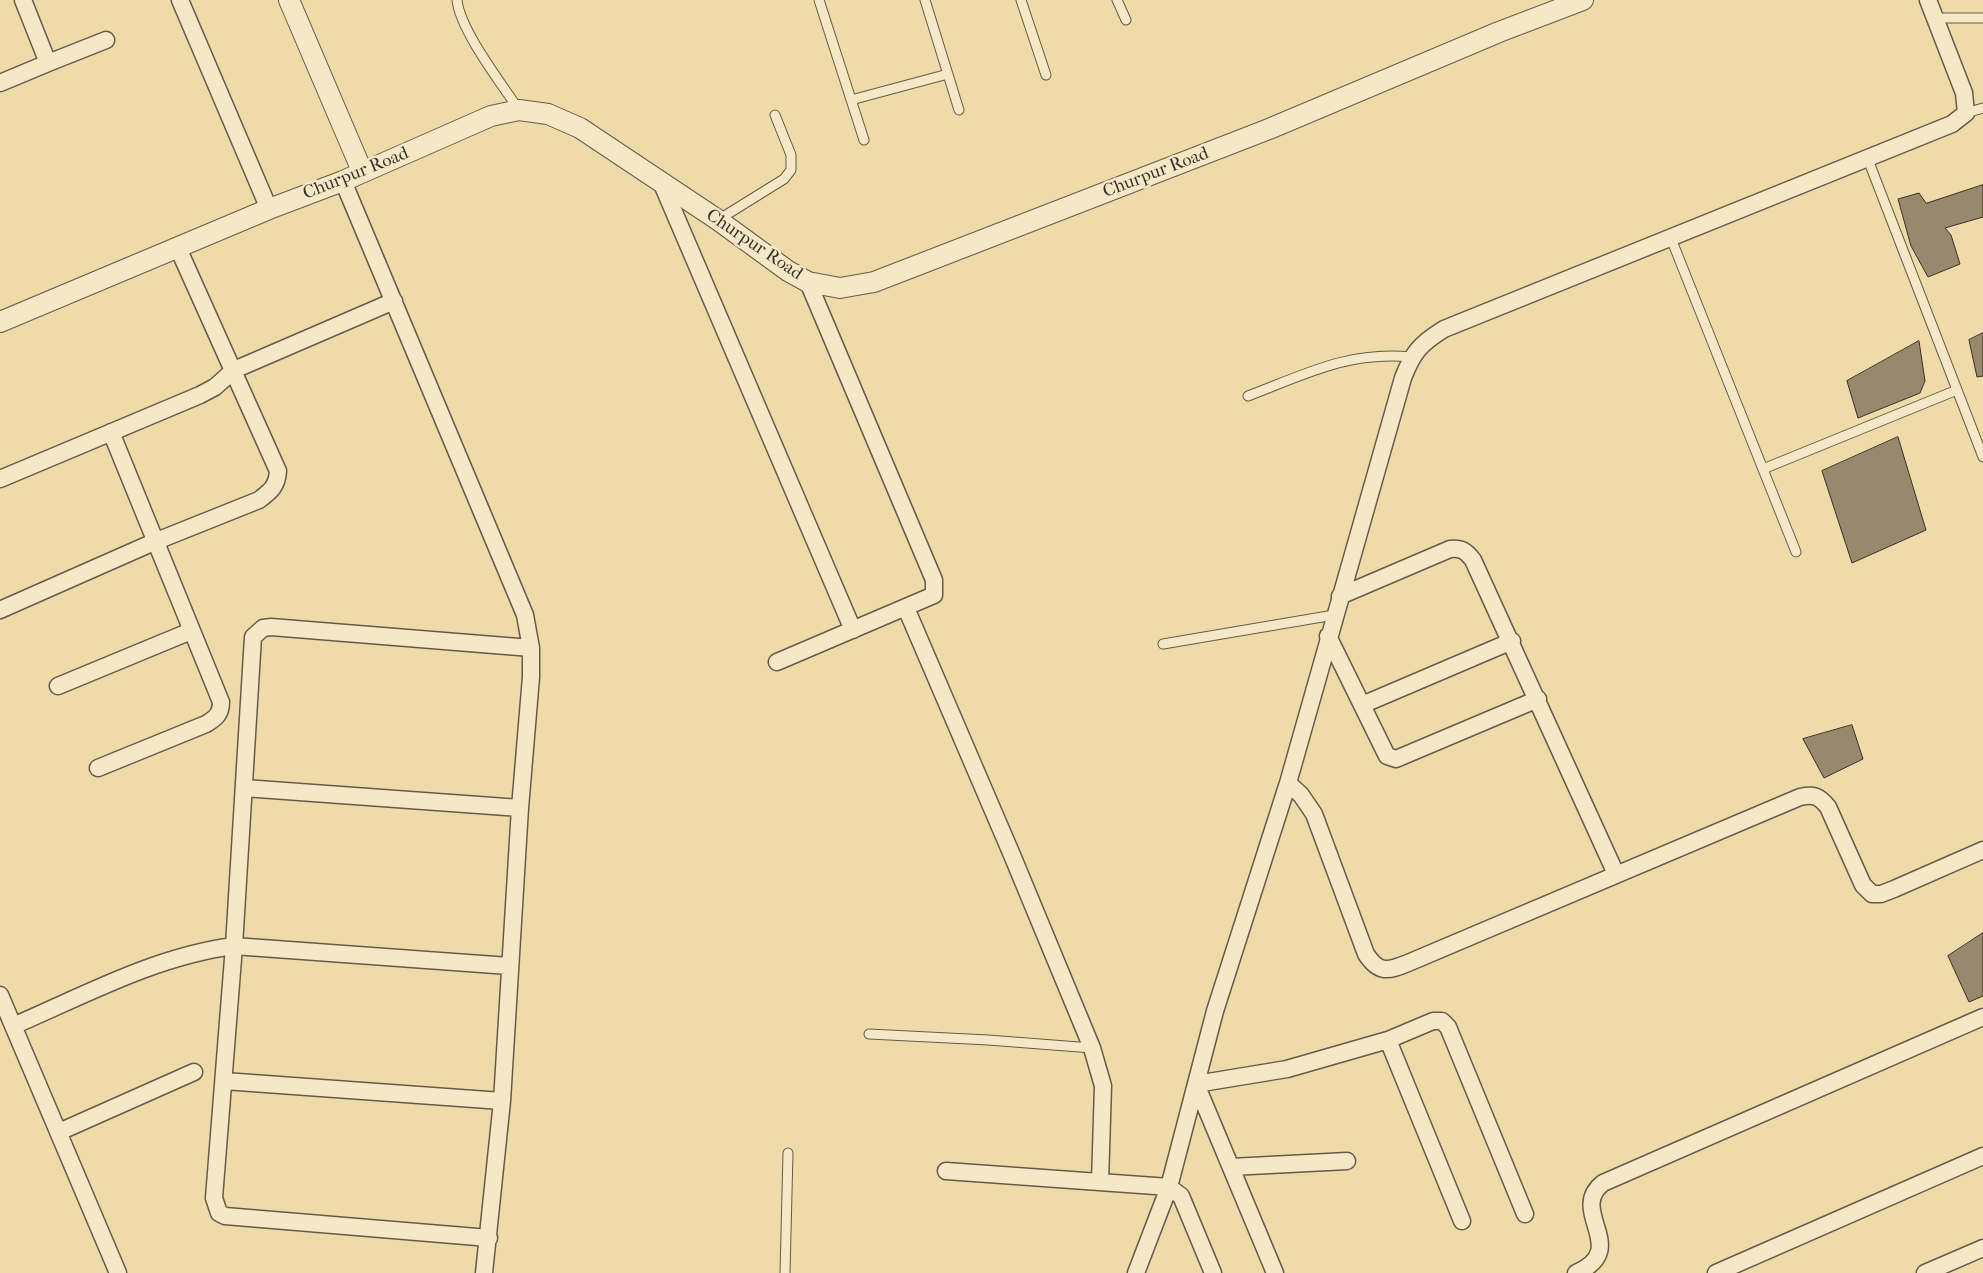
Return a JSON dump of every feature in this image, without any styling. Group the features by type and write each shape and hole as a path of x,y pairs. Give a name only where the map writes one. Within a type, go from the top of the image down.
{"street":[{"path":"23,0 48,63"},
{"path":"180,0 269,209"},
{"path":"289,0 362,172"},
{"name":"Churpur Road","path":"0,322 441,139 492,116 519,110 548,114 580,128 718,220 788,271 808,282 840,288 874,282 1269,129 1499,32 1583,0"},
{"path":"1136,1273 1168,1187 1215,1011 1288,782 1334,615 1403,378 1411,357 1424,341 1444,328 1952,124 1966,113 1964,93 1928,0"},
{"path":"0,83 106,40"},
{"path":"342,180 525,614 531,648 531,677 509,966 502,1100 484,1273"},
{"path":"662,184 853,630"},
{"path":"0,610 154,542 259,500 271,491 277,483 278,471 178,248"},
{"path":"777,662 934,595 934,580 808,282"},
{"path":"0,479 200,395 215,386 234,370 394,301"},
{"path":"98,768 216,718 221,711 221,702 154,542 111,432"},
{"path":"1340,596 1450,549 1459,548 1467,552 1473,560 1512,641 1616,874"},
{"path":"906,608 1092,1048 1102,1086 1100,1182"},
{"path":"489,1238 225,1216 215,1206 214,1198 234,946 253,637 263,628 320,630 531,648"},
{"path":"58,686 191,631"},
{"path":"1328,636 1387,756 1396,759 1538,699"},
{"path":"1362,705 1512,641"},
{"path":"1288,782 1301,795 1314,814 1366,954 1372,964 1383,970 1392,970 1800,797 1813,794 1820,798 1828,807 1863,885 1872,894 1881,894 1894,889 1983,850"},
{"path":"244,788 520,808"},
{"path":"13,1026 167,960 203,950 234,946 509,966"},
{"path":"0,994 118,1273"},
{"path":"1576,1273 1592,1265 1598,1258 1601,1247 1591,1200 1594,1190 1603,1183 1983,1017"},
{"path":"1196,1084 1287,1069 1388,1040 1433,1021 1442,1021 1448,1027 1525,1214"},
{"path":"1388,1040 1462,1221"},
{"path":"59,1132 194,1072"},
{"path":"224,1081 502,1100"},
{"path":"1196,1084 1275,1273"},
{"path":"1716,1273 1983,1156"},
{"path":"1231,1167 1347,1161"},
{"path":"946,1170 1168,1187 1181,1196 1212,1273"},
{"path":"1925,1273 1983,1248"}],"lane":[{"path":"457,0 458,10 468,30 519,110"},
{"path":"819,0 864,140"},
{"path":"925,0 959,110"},
{"path":"1021,0 1046,75"},
{"path":"1117,0 1126,20"},
{"path":"1935,18 1983,18"},
{"path":"851,100 948,74"},
{"path":"1966,113 1983,108"},
{"path":"718,220 784,179 791,170 791,155 776,115"},
{"path":"1867,157 1983,456"},
{"path":"1670,236 1796,552"},
{"path":"1248,396 1338,362 1366,356 1411,357"},
{"path":"1763,468 1957,390"},
{"path":"1163,644 1334,615"},
{"path":"869,1034 1092,1048"},
{"path":"785,1273 788,1153"}],"building":[{"path":"1983,185 1983,217 1945,228 1951,235 1960,264 1928,277 1911,246 1898,199 1919,193 1926,203"},
{"path":"1983,333 1983,376 1977,377 1969,340"},
{"path":"1919,341 1925,381 1920,393 1858,418 1847,381"},
{"path":"1898,437 1926,530 1852,563 1822,471"},
{"path":"1852,725 1863,759 1824,778 1803,739"},
{"path":"1983,933 1983,996 1969,1002 1948,956"}]}
